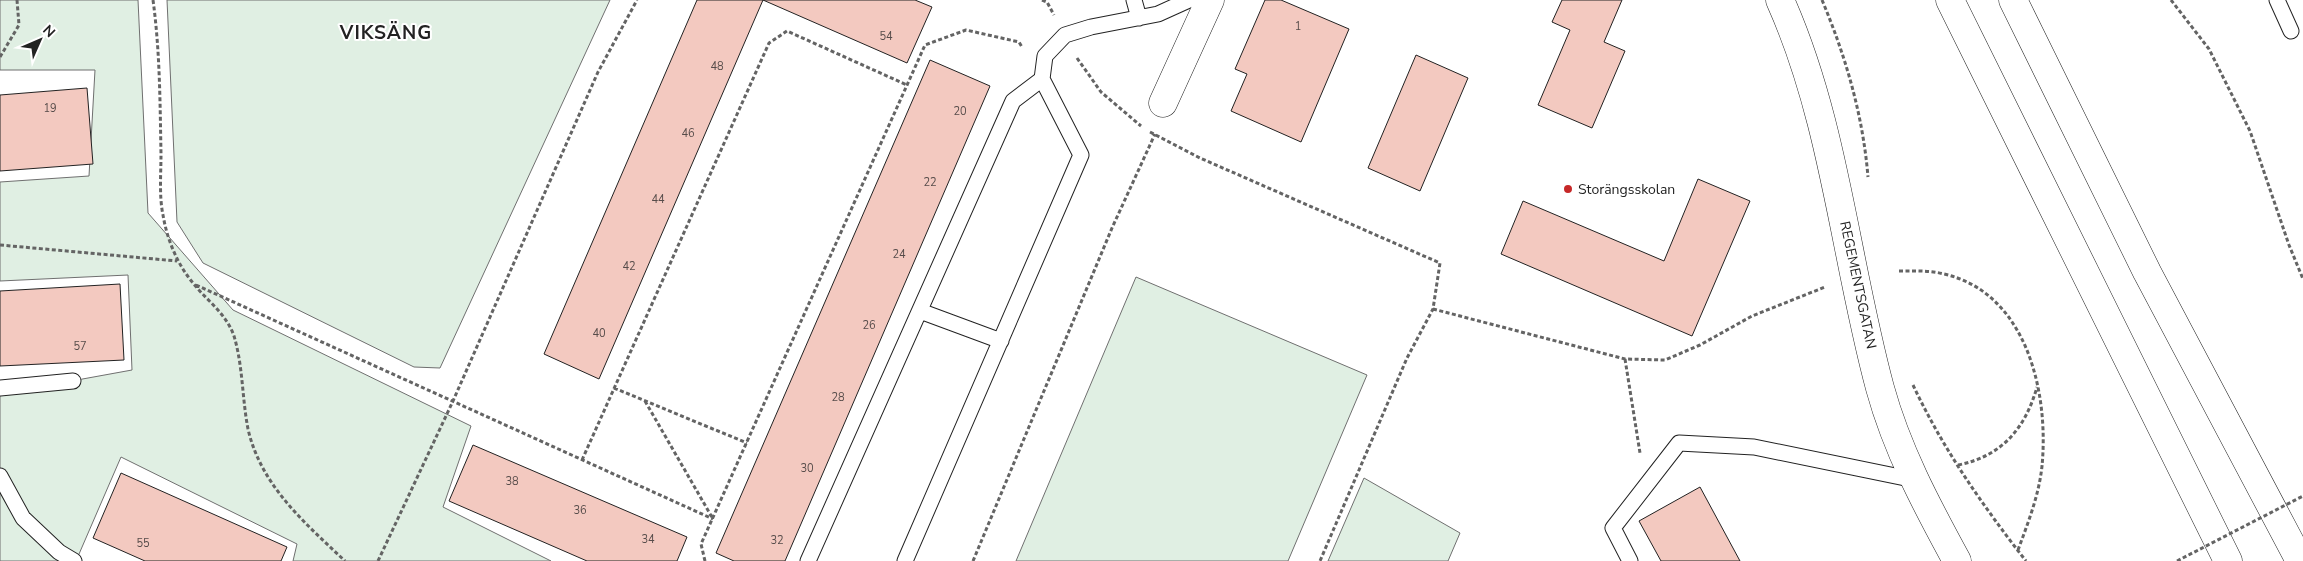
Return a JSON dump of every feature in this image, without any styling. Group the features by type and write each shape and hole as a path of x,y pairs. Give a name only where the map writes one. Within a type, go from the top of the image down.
{"main road":[{"path":"1162,103 1210,0"},
{"name":"REGEMENTSGATAN","path":"1780,0 1818,101 1880,389 1900,450 1957,561"},
{"path":"1950,0 2228,561"},
{"path":"2013,0 2147,272 2300,561"}],"lane":[{"path":"1134,0 1139,18"},
{"path":"906,561 1081,155 1042,80 1045,56 1064,36 1091,27 1158,14 1189,0"},
{"path":"2277,0 2292,31"},
{"path":"808,561 1013,101 1042,80"},
{"path":"920,311 1002,341"},
{"path":"0,388 73,381"},
{"path":"1630,561 1612,528 1680,443 1754,447 1915,480"},
{"path":"0,476 23,518 59,552 74,561"}],"path":[{"path":"0,57 19,25 17,0"},
{"path":"153,0 158,38 162,214 177,261 193,284 220,311 233,334 240,361 242,396 249,432 262,466 292,511 345,561"},
{"path":"378,561 453,401 598,72 637,0"},
{"path":"1042,0 1047,2 1083,69 1101,92 1154,136 1440,263 1433,309 1408,358 1320,561"},
{"path":"1822,0 1832,24 1854,93 1865,138 1868,183"},
{"path":"2171,0 2209,49 2250,131 2289,245 2303,279"},
{"path":"705,561 702,544 925,45 966,30 1019,42 1042,80"},
{"path":"582,460 770,43 787,31 907,84"},
{"path":"973,561 1112,228 1154,136"},
{"path":"0,245 177,261"},
{"path":"1898,271 1925,271 1946,274 1974,286 1992,298 2006,313 2018,330 2027,348 2038,385 2043,423 2042,467 2033,509 2018,550"},
{"path":"193,284 713,519"},
{"path":"1433,309 1625,359 1665,360 1700,345 1752,316 1827,287"},
{"path":"1625,359 1641,458"},
{"path":"1912,381 1931,421 1958,465 1984,506 2026,561"},
{"path":"1958,465 1985,457 2012,437 2031,409 2038,385"},
{"path":"614,388 747,443"},
{"path":"645,401 713,519"},
{"path":"2177,561 2303,496"}],"green space":[{"path":"0,0 138,0 148,213 233,310 471,426 443,507 551,561 293,561 297,544 121,457 76,561 0,561 0,394 132,370 128,275 0,281 0,182 89,176 95,70 0,70"},
{"path":"167,0 610,0 440,368 414,367 203,263 177,222"},
{"path":"1136,277 1367,375 1288,561 1016,561"},
{"path":"1364,478 1460,533 1448,561 1328,561"}],"building":[{"path":"697,0 763,0 599,379 544,354"},
{"path":"763,0 915,0 932,7 907,63"},
{"path":"1265,0 1281,0 1349,29 1301,142 1231,111 1247,74 1235,69"},
{"path":"1562,0 1622,0 1604,42 1625,51 1592,128 1538,105 1570,30 1552,22"},
{"path":"1416,55 1468,78 1420,191 1368,168"},
{"path":"930,60 990,86 785,561 734,561 716,553"},
{"path":"87,88 93,164 0,171 0,95"},
{"path":"1698,179 1750,201 1692,336 1501,254 1523,201 1664,261"},
{"path":"120,284 124,360 0,366 0,291"},
{"path":"473,445 687,537 677,561 587,561 449,501"},
{"path":"121,473 287,547 281,561 145,561 93,538"},
{"path":"1700,487 1740,561 1661,561 1639,521"}],"place":[{"name":"Storängsskolan","path":"1568,189"}],"district":[{"name":"VIKSÄNG","path":"386,33"}]}
